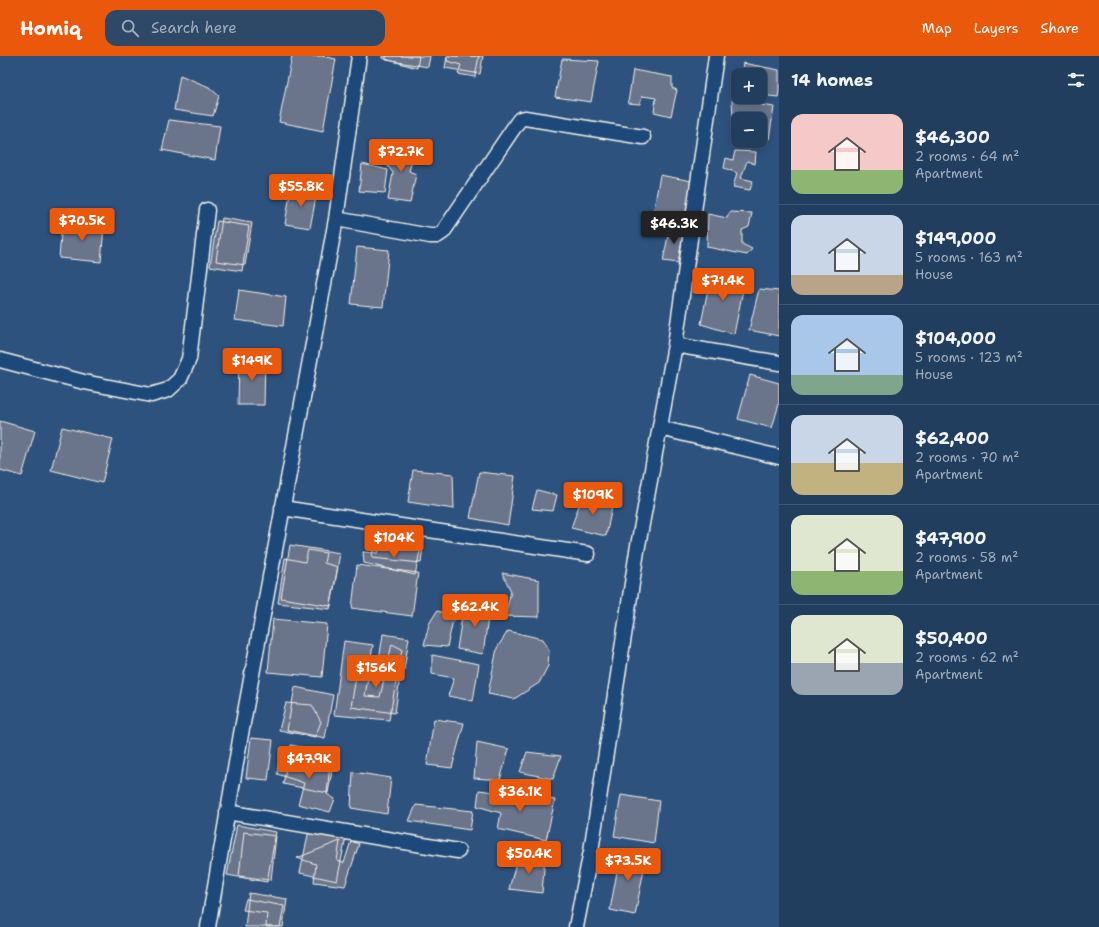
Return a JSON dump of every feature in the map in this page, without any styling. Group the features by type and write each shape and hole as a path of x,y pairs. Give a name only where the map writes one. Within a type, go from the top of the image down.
{"street":[{"path":"208,927 227,812 336,219 359,56"},
{"path":"576,927 590,851 637,552 675,345 716,56"},
{"path":"336,219 437,236 443,232 520,119 525,118 643,137"},
{"path":"0,360 84,382 151,395 168,390 180,379 189,359 208,210"},
{"path":"675,345 779,363"},
{"path":"660,428 779,457"},
{"path":"282,508 588,554"},
{"path":"227,812 458,851"}],"building":[{"path":"292,56 322,56 336,59 323,131 279,122"},
{"path":"382,56 419,56 417,68 382,58"},
{"path":"386,56 430,56 428,67 386,60"},
{"path":"447,56 479,56 475,77 458,74 461,65 447,61"},
{"path":"447,56 483,56 480,74 445,68"},
{"path":"562,59 599,61 591,102 555,97"},
{"path":"743,63 779,70 778,97 767,96 767,68 742,68"},
{"path":"633,70 672,77 672,88 677,90 671,116 654,112 656,98 642,96 640,104 628,103"},
{"path":"180,75 209,87 219,96 213,116 174,110"},
{"path":"732,104 756,104 774,107 769,139 767,139 767,112 733,112"},
{"path":"169,120 220,126 215,160 162,150"},
{"path":"396,144 416,147 409,171 416,174 410,203 388,200 393,173 382,158 382,154 394,157"},
{"path":"735,151 756,152 755,164 747,161 741,178 753,181 750,190 733,187 737,173 724,168 726,158 733,160"},
{"path":"362,164 388,170 385,193 359,191"},
{"path":"660,175 692,181 684,226 652,220"},
{"path":"291,188 317,192 310,228 285,224"},
{"path":"730,212 752,213 749,227 742,230 742,244 752,249 747,255 707,247 708,214 727,218"},
{"path":"222,218 252,223 245,265 216,261"},
{"path":"217,221 249,226 242,271 210,266"},
{"path":"62,222 104,226 101,262 59,258"},
{"path":"670,226 684,229 678,263 663,261"},
{"path":"357,247 389,250 383,307 351,304"},
{"path":"712,269 745,280 734,334 701,324"},
{"path":"759,289 779,291 779,336 749,330"},
{"path":"239,290 286,297 283,326 235,320"},
{"path":"239,358 265,358 264,405 238,405"},
{"path":"750,375 779,383 779,404 772,428 738,419"},
{"path":"0,421 35,431 22,476 0,470"},
{"path":"62,427 113,439 102,483 51,470"},
{"path":"413,470 453,474 454,509 408,502"},
{"path":"479,472 515,476 508,525 470,518"},
{"path":"537,490 557,495 553,511 532,509"},
{"path":"582,497 613,502 606,536 571,528"},
{"path":"375,531 424,537 421,563 372,558"},
{"path":"380,543 420,551 415,575 364,563 363,552 378,553"},
{"path":"290,545 340,553 331,606 281,598"},
{"path":"308,550 326,553 324,563 338,567 330,609 278,603 285,558 305,562"},
{"path":"357,565 418,573 412,616 352,608"},
{"path":"502,573 539,580 539,617 505,616 511,591"},
{"path":"491,596 483,654 457,649 462,616"},
{"path":"437,611 454,616 447,647 424,645 429,624"},
{"path":"273,619 327,624 322,677 268,672"},
{"path":"508,631 543,639 549,650 548,666 539,683 514,699 488,694 497,648"},
{"path":"383,634 409,638 404,670 378,667"},
{"path":"344,641 373,645 365,696 380,697 392,644 402,649 389,720 334,715"},
{"path":"432,655 479,664 473,701 448,696 454,678 432,674"},
{"path":"358,664 401,670 395,713 351,707"},
{"path":"295,687 333,695 325,738 287,730"},
{"path":"286,703 312,705 321,722 315,737 279,730"},
{"path":"434,719 464,723 452,768 427,765"},
{"path":"251,738 273,740 268,780 246,778"},
{"path":"477,742 509,749 500,780 474,778"},
{"path":"291,745 335,754 328,793 283,784"},
{"path":"527,752 561,756 553,779 520,772"},
{"path":"280,754 330,763 327,794 335,799 330,812 298,804 304,783 277,774"},
{"path":"353,772 391,778 387,814 351,808"},
{"path":"479,790 555,800 546,840 498,829 501,813 477,806"},
{"path":"621,795 659,801 654,843 614,836"},
{"path":"416,805 473,811 470,830 409,821"},
{"path":"237,825 276,832 267,882 227,875"},
{"path":"309,830 346,837 337,881 300,873"},
{"path":"244,832 276,836 271,880 239,876"},
{"path":"340,841 337,861 344,863 351,841 359,844 345,886 314,882 316,864 297,858"},
{"path":"621,850 647,854 635,915 610,910"},
{"path":"545,857 542,893 509,889 517,859"},
{"path":"249,893 287,899 283,927 245,927"},
{"path":"246,899 284,906 280,927 266,927 267,913 243,910"}]}
